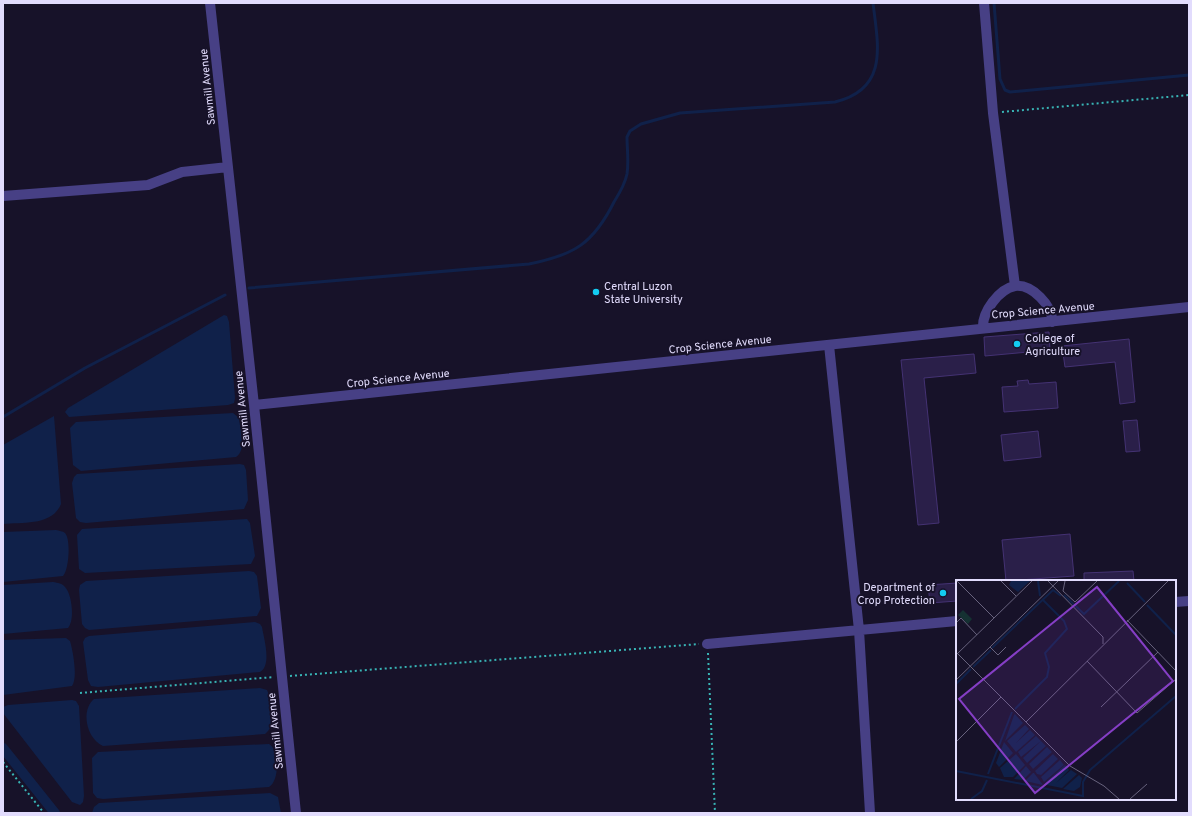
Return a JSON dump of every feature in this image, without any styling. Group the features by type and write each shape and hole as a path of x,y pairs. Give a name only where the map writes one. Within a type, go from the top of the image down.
{"street":[{"name":"Sawmill Avenue","path":"210,3 254,405 296,813"},
{"path":"984,3 993,113 1015,286"},
{"path":"3,196 148,185 182,172 228,167"},
{"path":"983,328 983,320 989,309 1003,291 1015,286 1026,288 1037,294 1050,311 1052,322"},
{"name":"Crop Science Avenue","path":"254,405 1189,307"},
{"path":"830,345 859,630 870,813"},
{"path":"1176,602 1189,601"},
{"path":"708,644 956,621"}],"path":[{"path":"993,113 1189,95"},
{"path":"80,693 708,644 715,813"},
{"path":"3,762 44,813"}],"water":[{"path":"224,315 227,316 229,322 235,398 234,403 228,405 69,417 65,412 68,408"},
{"path":"233,413 239,418 242,439 241,450 236,457 81,471 73,465 70,428 76,422"},
{"path":"54,416 61,504 57,511 51,516 36,522 3,524 3,445"},
{"path":"240,464 244,465 246,470 248,500 244,509 86,523 80,522 76,518 72,483 77,474"},
{"path":"247,519 250,523 255,556 251,564 85,573 79,569 77,535 82,529"},
{"path":"56,530 65,533 68,541 69,548 67,568 63,576 3,582 3,532"},
{"path":"249,571 254,572 257,576 261,608 257,616 89,630 82,624 79,590 80,585 86,581"},
{"path":"53,582 60,583 64,586 71,601 72,613 68,628 3,634 3,585"},
{"path":"255,622 260,624 262,627 266,651 266,664 264,669 260,672 98,687 91,686 88,680 83,642 85,638 89,636"},
{"path":"66,638 70,641 74,664 75,677 72,686 3,695 3,640"},
{"path":"260,688 267,690 272,707 271,725 265,734 103,746 93,737 87,724 87,710 94,699"},
{"path":"72,700 76,701 79,706 84,796 83,802 80,805 72,802 3,713 3,707 8,705"},
{"path":"269,744 275,752 277,765 273,784 269,787 103,799 97,798 93,793 92,758 98,752"},
{"path":"270,793 278,797 281,813 92,813 94,807 99,803"}],"building":[{"name":"College of Agriculture","path":"1049,332 1050,350 985,356 984,337"},
{"path":"1129,339 1135,402 1120,404 1115,362 1065,367 1062,346"},
{"path":"974,354 976,373 924,378 939,523 918,525 901,360"},
{"path":"1028,380 1029,384 1056,382 1058,408 1004,412 1002,387 1018,386 1017,381"},
{"path":"1137,420 1140,451 1126,452 1123,421"},
{"path":"1038,431 1041,457 1004,461 1001,435"},
{"path":"1070,534 1074,576 1006,580 1002,540"},
{"path":"1133,571 1134,580 1084,580 1084,573"},
{"name":"Department of Crop Protection","path":"956,583 956,601 930,603 928,585"}],"waterway":[{"path":"249,288 529,264 570,252 590,238 606,216 620,192 627,174 627,137 630,131 641,124 680,113 835,102 852,96 864,87 872,76 876,63 877,34 873,3"},
{"path":"994,3 1000,79 1005,90 1010,92 1189,75"},
{"path":"3,417 85,368 225,295"},
{"path":"3,748 55,813"}],"place":[{"name":"Central Luzon State University","path":"596,292"},
{"name":"College of Agriculture","path":"1017,344"},
{"name":"Department of Crop Protection","path":"943,593"}]}
